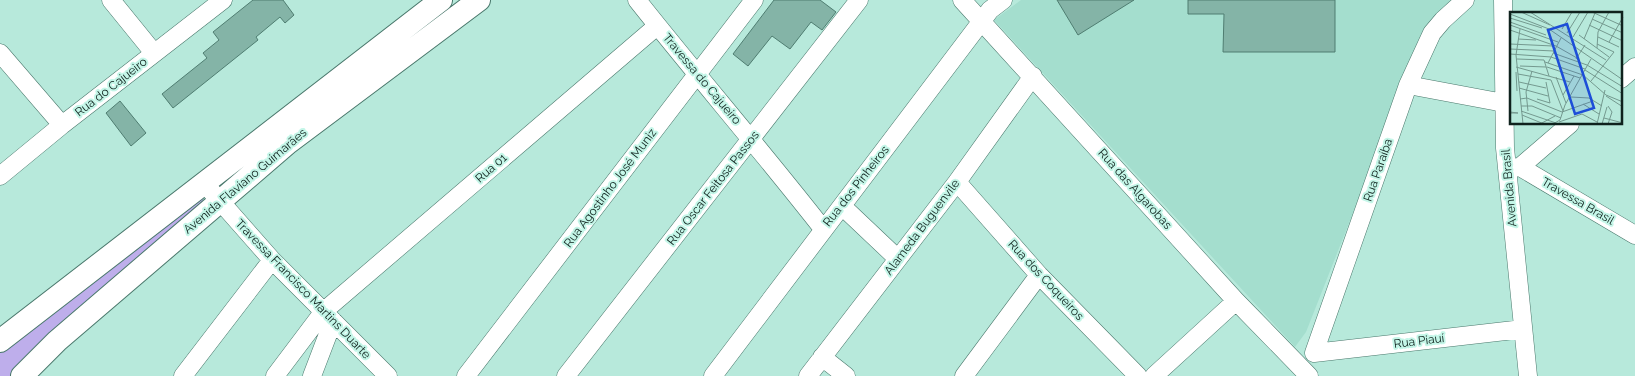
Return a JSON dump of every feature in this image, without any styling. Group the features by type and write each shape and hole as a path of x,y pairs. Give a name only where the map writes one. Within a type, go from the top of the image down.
{"main road":[{"name":"Avenida Flaviano Guimarães","path":"0,341 441,0"},
{"name":"Avenida Flaviano Guimarães","path":"22,376 58,341 288,143 479,0"}],"street":[{"path":"111,0 154,53"},
{"name":"Rua do Cajueiro","path":"0,176 62,125 223,0"},
{"name":"Travessa do Cajueiro","path":"637,0 823,228"},
{"name":"Rua Agostinho José Muniz","path":"466,376 754,0"},
{"name":"Rua Oscar Feitosa Passos","path":"566,376 859,0"},
{"name":"Rua das Algarobas","path":"962,0 1236,301 1304,370"},
{"name":"Rua dos Pinheiros","path":"713,376 823,228 842,206 990,10 1003,0"},
{"name":"Rua Paraíba","path":"1314,353 1408,85 1432,33 1442,20 1465,0"},
{"name":"Avenida Brasil","path":"1503,0 1504,103 1514,168 1523,329 1528,376"},
{"name":"Rua 01","path":"275,376 329,316 657,26"},
{"path":"0,53 62,125"},
{"path":"1622,78 1635,67"},
{"name":"Alameda Buguenvile","path":"808,376 957,182 1033,76"},
{"path":"1408,85 1504,103"},
{"path":"1514,168 1569,125"},
{"name":"Travessa Brasil","path":"1514,168 1635,235"},
{"name":"Rua dos Coqueiros","path":"957,182 1039,275 1138,376"},
{"name":"Travessa Francisco Martins Duarte","path":"204,184 272,260 388,376"},
{"path":"842,206 898,259"},
{"path":"183,376 272,260"},
{"path":"965,375 1039,275"},
{"path":"1154,376 1236,301"},
{"path":"312,376 329,316"},
{"name":"Rua Piauí","path":"1314,353 1523,329"},
{"path":"1304,370 1314,353"},
{"path":"822,357 846,376"}],"shaded area":[{"path":"1021,0 1458,0 1405,81 1306,332 1295,347 994,20"},
{"path":"198,196 207,202 15,376 0,376 0,347"}],"building":[{"path":"253,0 283,0 294,15 285,23 280,17 256,37 258,40 173,108 162,94 207,58 203,53 219,40 213,32"},
{"path":"774,0 820,0 836,12 822,30 811,22 790,49 772,36 748,66 733,54"},
{"path":"1057,0 1134,0 1078,35"},
{"path":"1188,0 1335,0 1335,52 1223,52 1224,14 1188,14"},
{"path":"120,101 146,133 131,146 106,113"}]}
